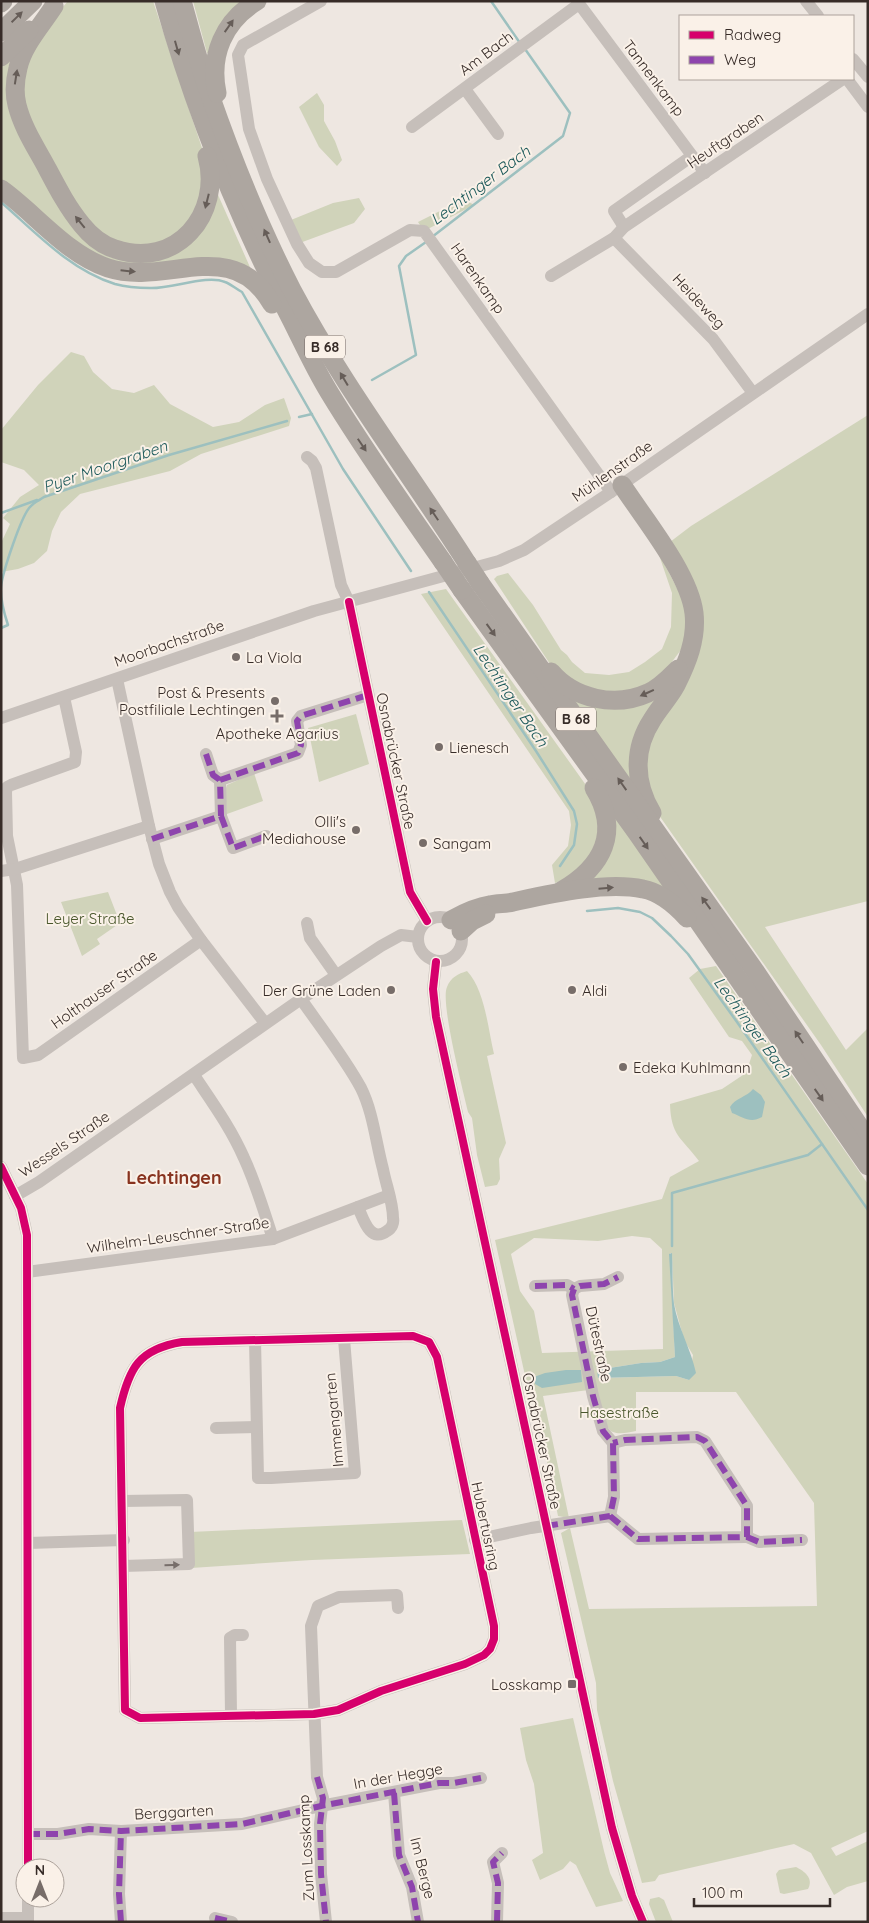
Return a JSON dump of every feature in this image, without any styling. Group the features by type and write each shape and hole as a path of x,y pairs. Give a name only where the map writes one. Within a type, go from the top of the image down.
{"highway":[{"path":"1,32 33,1"},
{"name":"B 68","path":"164,1 179,54 213,129 237,166 293,291 352,391 481,584 753,968 868,1139"},
{"name":"B 68","path":"182,1 209,94 213,129 230,196 258,258 327,389 442,562 585,761 868,1166"},
{"path":"56,4 25,49 18,67 15,86 17,104 25,128 68,206 82,225 98,241 114,249 133,253 151,253 169,247 183,239 194,228 203,214 209,198 210,181 210,166 206,151 222,110 214,71 217,52 225,31 234,19 257,1"},
{"path":"1,57 56,4"},
{"path":"1,189 73,249 90,260 109,268 127,272 146,272 211,265 227,267 241,272 255,281 263,290 316,380 327,389"},
{"path":"616,488 668,554 691,599 694,613 693,643 685,663 675,686 643,736 638,751 639,780 646,804 667,838 670,852"},
{"path":"481,584 491,588 558,680 580,694 612,701 632,699 649,693 665,683 685,663"},
{"path":"558,892 576,882 588,872 603,850 606,816 603,804 587,776 585,761"},
{"path":"456,926 472,921 507,903 558,892 625,886 644,889 660,896 676,907 688,919 721,964 731,969"}],"street":[{"name":"Harenkamp","path":"322,1 242,45 238,55 249,128 270,187 294,237 309,262 322,272 336,272 410,230 424,231 616,488"},
{"path":"806,1 817,15"},
{"name":"Am Bach","path":"412,127 465,89 578,2"},
{"name":"Tannenkamp","path":"578,2 706,173"},
{"name":"Heuftgraben","path":"551,276 614,238 624,227 844,80"},
{"path":"846,80 868,107"},
{"path":"465,89 498,134"},
{"name":"Heuftgraben","path":"624,227 614,211 692,156"},
{"name":"Heideweg","path":"614,238 713,339 753,393"},
{"name":"Mühlenstraße","path":"349,602 499,561 524,550 868,314"},
{"name":"Osnabrücker Straße","path":"308,457 316,468 341,585 349,602 410,892 427,921"},
{"name":"Moorbachstraße","path":"1,718 314,611 349,602"},
{"path":"117,679 148,826 159,864 170,892 201,940 266,1024"},
{"path":"220,780 298,753 301,746 297,721 301,716 368,696"},
{"path":"15,868 8,836 7,787 75,762 76,752 64,697"},
{"path":"206,754 213,775 220,780"},
{"path":"220,780 222,816 233,848 266,836"},
{"path":"152,839 222,816"},
{"path":"1,871 148,826"},
{"name":"Holthauser Straße","path":"15,868 18,886 23,1058 38,1055 201,940"},
{"path":"439,917 456,926 462,942 459,952 449,960 436,962 430,960 420,950 419,931 427,921 439,917"},
{"path":"307,923 310,938 336,976"},
{"name":"Wessels Straße","path":"28,1858 27,1235 24,1220 15,1196 39,1182 301,999 396,937 406,935 418,937"},
{"name":"Osnabrücker Straße","path":"436,962 433,989 436,1018 546,1526 612,1828 632,1896 644,1922"},
{"path":"301,999 351,1072 366,1100 389,1195 393,1224 384,1234 370,1232 358,1207"},
{"path":"194,1075 220,1113 244,1157 273,1239"},
{"path":"1,1167 15,1196"},
{"name":"Wilhelm-Leuschner-Straße","path":"27,1272 273,1239 389,1195"},
{"name":"Dütestraße","path":"610,1516 614,1497 613,1444 603,1431 593,1396 572,1295 574,1289 580,1286 604,1284 618,1277"},
{"name":"Dütestraße","path":"535,1286 566,1285 574,1289"},
{"name":"Hubertusring","path":"413,1336 429,1342 437,1357 474,1540 494,1626 494,1639 490,1649 484,1655 465,1664 381,1690 338,1710 314,1714 140,1718 125,1710 124,1540 120,1408 129,1377 144,1356 156,1348 182,1342 344,1338 413,1336"},
{"name":"Immengarten","path":"255,1340 258,1478 355,1473 344,1338"},
{"path":"216,1428 256,1427"},
{"path":"613,1444 625,1440 697,1437 705,1441 747,1506 748,1537"},
{"path":"122,1501 187,1500 189,1564 123,1566"},
{"path":"546,1526 610,1516 638,1539 748,1537 759,1542 802,1540"},
{"name":"Hubertusring","path":"474,1540 546,1526"},
{"path":"28,1543 124,1540"},
{"name":"Zum Losskamp","path":"326,1922 321,1874 321,1806 323,1798 317,1777 311,1626 318,1606 339,1597 397,1595 398,1608"},
{"path":"231,1715 230,1638 243,1634"},
{"name":"In der Hegge","path":"321,1806 439,1783 454,1783 481,1778"},
{"name":"Im Berge","path":"394,1793 399,1856 412,1887 418,1922"},
{"name":"Berggarten","path":"28,1834 58,1834 89,1829 121,1831 242,1824 321,1806"},
{"path":"121,1831 119,1894 121,1922"},
{"path":"497,1922 498,1883 493,1862 502,1853"},
{"path":"1,1918 28,1920"},
{"path":"215,1918 232,1922"}],"green space":[{"path":"68,1 153,1 206,160 204,206 172,239 139,248 101,235 85,219 24,112 22,64 37,37"},
{"path":"193,1 248,1 211,53 207,53"},
{"path":"18,50 11,95 101,247 166,253 215,188 253,274 141,267 103,259 79,244 1,179 1,66"},
{"path":"317,93 324,105 324,121 335,141 342,160 337,166 319,147 299,107"},
{"path":"359,198 365,209 354,223 297,244 286,222 333,203"},
{"path":"464,199 474,205 424,231 418,222"},
{"path":"71,352 84,356 93,372 112,389 134,393 154,385 170,404 213,427 239,422 265,405 284,398 291,418 289,426 201,454 170,471 80,494 61,512 52,531 47,551 34,563 18,569 1,572 1,543 10,524 3,518 20,497 39,485 24,470 1,462 1,430 38,385"},
{"path":"868,415 868,901 765,927 846,1050 868,1028 868,1117 821,1045 656,811 650,794 644,750 696,659 670,542 691,526"},
{"path":"658,552 687,607 684,646 658,680 631,693 609,694 575,683 550,664 494,579 497,576 508,573 533,605 561,650 585,673 609,675 629,672 662,649 671,627 672,593"},
{"path":"446,589 593,795 599,808 597,850 571,877 555,883 552,865 568,846 571,825 569,811 421,594"},
{"path":"664,691 636,791 566,692"},
{"path":"356,714 369,764 319,782 308,728"},
{"path":"254,773 263,801 227,814 225,791 227,785"},
{"path":"611,810 671,892 584,883"},
{"name":"Leyer Straße","path":"108,892 120,923 97,939 100,944 82,956 61,902"},
{"name":"Hasestraße","path":"716,966 868,1184 868,1831 831,1848 836,1856 868,1841 868,1881 847,1887 834,1895 811,1853 794,1844 659,1875 655,1881 642,1883 613,1781 597,1710 596,1683 561,1533 570,1528 589,1609 817,1606 814,1503 736,1392 636,1392 636,1431 619,1433 610,1430 607,1425 596,1389 543,1396 569,1518 558,1516 536,1407 528,1389 495,1240 662,1199 670,1177 699,1161 678,1136 672,1123 670,1104 722,1089 746,1073 752,1055 742,1041 729,1037 689,978 700,969","holes":["632,1236 650,1238 662,1249 663,1349 542,1353 534,1311 520,1291 511,1254 534,1238 598,1241","670,1253 672,1254 674,1303 684,1340 693,1355 689,1380 676,1376 599,1378 597,1370 660,1362 675,1357"]},
{"path":"467,971 478,988 485,1010 494,1054 487,1056 506,1143 499,1159 500,1179 497,1185 485,1187 477,1155 472,1118 468,1112 453,1047 447,1010 447,987 455,976"},
{"path":"462,1520 470,1554 312,1560 191,1568 190,1532"},
{"path":"573,1718 610,1873 623,1901 596,1907 576,1865 570,1861 563,1869 540,1880 532,1860 543,1853 534,1784 526,1760 520,1728"},
{"path":"796,1867 809,1878 810,1885 808,1889 784,1894 780,1893 776,1874 779,1870"},
{"path":"659,1897 664,1900 673,1922 656,1922 649,1904 650,1899"}],"water":[{"path":"753,1089 761,1095 765,1102 762,1117 750,1120 732,1113 730,1107 732,1104"},
{"path":"672,1253 674,1304 678,1322 696,1373 689,1380 676,1376 598,1378 597,1370 660,1362 675,1357 669,1254"},
{"path":"581,1370 582,1382 542,1388 535,1384 534,1377 545,1373"}],"waterway":[{"name":"Lechtinger Bach","path":"491,1 520,43"},
{"name":"Lechtinger Bach","path":"432,237 563,136 570,113 525,49"},
{"path":"1,202 68,260 83,270 115,284 137,288 159,288 199,281 218,280 242,292 343,469 411,571"},
{"name":"Lechtinger Bach","path":"372,380 416,355 399,266 406,256 426,242"},
{"name":"Pyer Moorgraben","path":"299,417 312,414"},
{"name":"Pyer Moorgraben","path":"1,628 8,625 1,597 5,570 23,520 27,511 34,503 44,497 169,455 287,421"},
{"path":"1,513 37,500"},
{"name":"Lechtinger Bach","path":"429,592 574,811 577,824 574,845 560,866"},
{"name":"Lechtinger Bach","path":"587,911 618,908 640,912 652,918 688,954 868,1210"},
{"path":"672,1246 672,1193 808,1155 822,1144"}],"marked path":[{"path":"152,839 221,816 220,780 298,753 301,745 297,721 301,716 368,695"},
{"path":"206,754 213,775 220,780"},
{"path":"221,816 233,848 266,836"},
{"path":"546,1526 610,1516 614,1497 613,1443 603,1431 593,1396 572,1295 574,1289 580,1286 604,1284 618,1277"},
{"path":"535,1286 567,1285 574,1289"},
{"path":"610,1516 638,1539 747,1537 747,1506 705,1441 697,1437 625,1440 613,1443"},
{"path":"747,1537 759,1542 802,1540"},
{"path":"317,1777 323,1798 320,1824 321,1874 326,1922"},
{"path":"28,1834 58,1834 89,1829 121,1831 242,1824 321,1806 439,1783 454,1783 481,1778"},
{"path":"394,1793 399,1855 412,1887 418,1922"},
{"path":"121,1831 119,1894 121,1922"},
{"path":"497,1922 498,1883 493,1862 502,1853"},
{"path":"215,1918 232,1922"}],"cycle path":[{"path":"349,602 410,892 427,921"},
{"path":"436,962 433,989 436,1017 612,1828 632,1896 643,1922"},
{"path":"1,1167 21,1208 27,1235 28,1858"},
{"path":"413,1336 429,1342 437,1357 494,1626 494,1639 490,1649 484,1655 465,1664 381,1691 338,1710 314,1714 140,1718 125,1710 120,1408 127,1382 138,1363 155,1350 182,1342 413,1336"}],"place":[{"name":"La Viola","path":"236,657"},
{"name":"Post & Presents Postfiliale Lechtingen","path":"275,701"},
{"name":"Apotheke Agarius","path":"277,716"},
{"name":"Lienesch","path":"439,747"},
{"name":"Olli's Mediahouse","path":"356,830"},
{"name":"Sangam","path":"423,843"},
{"name":"Der Grüne Laden","path":"391,990"},
{"name":"Aldi","path":"572,990"},
{"name":"Edeka Kuhlmann","path":"623,1067"},
{"name":"Losskamp","path":"572,1684"}],"district":[{"name":"Lechtingen","path":"174,1177"}]}
